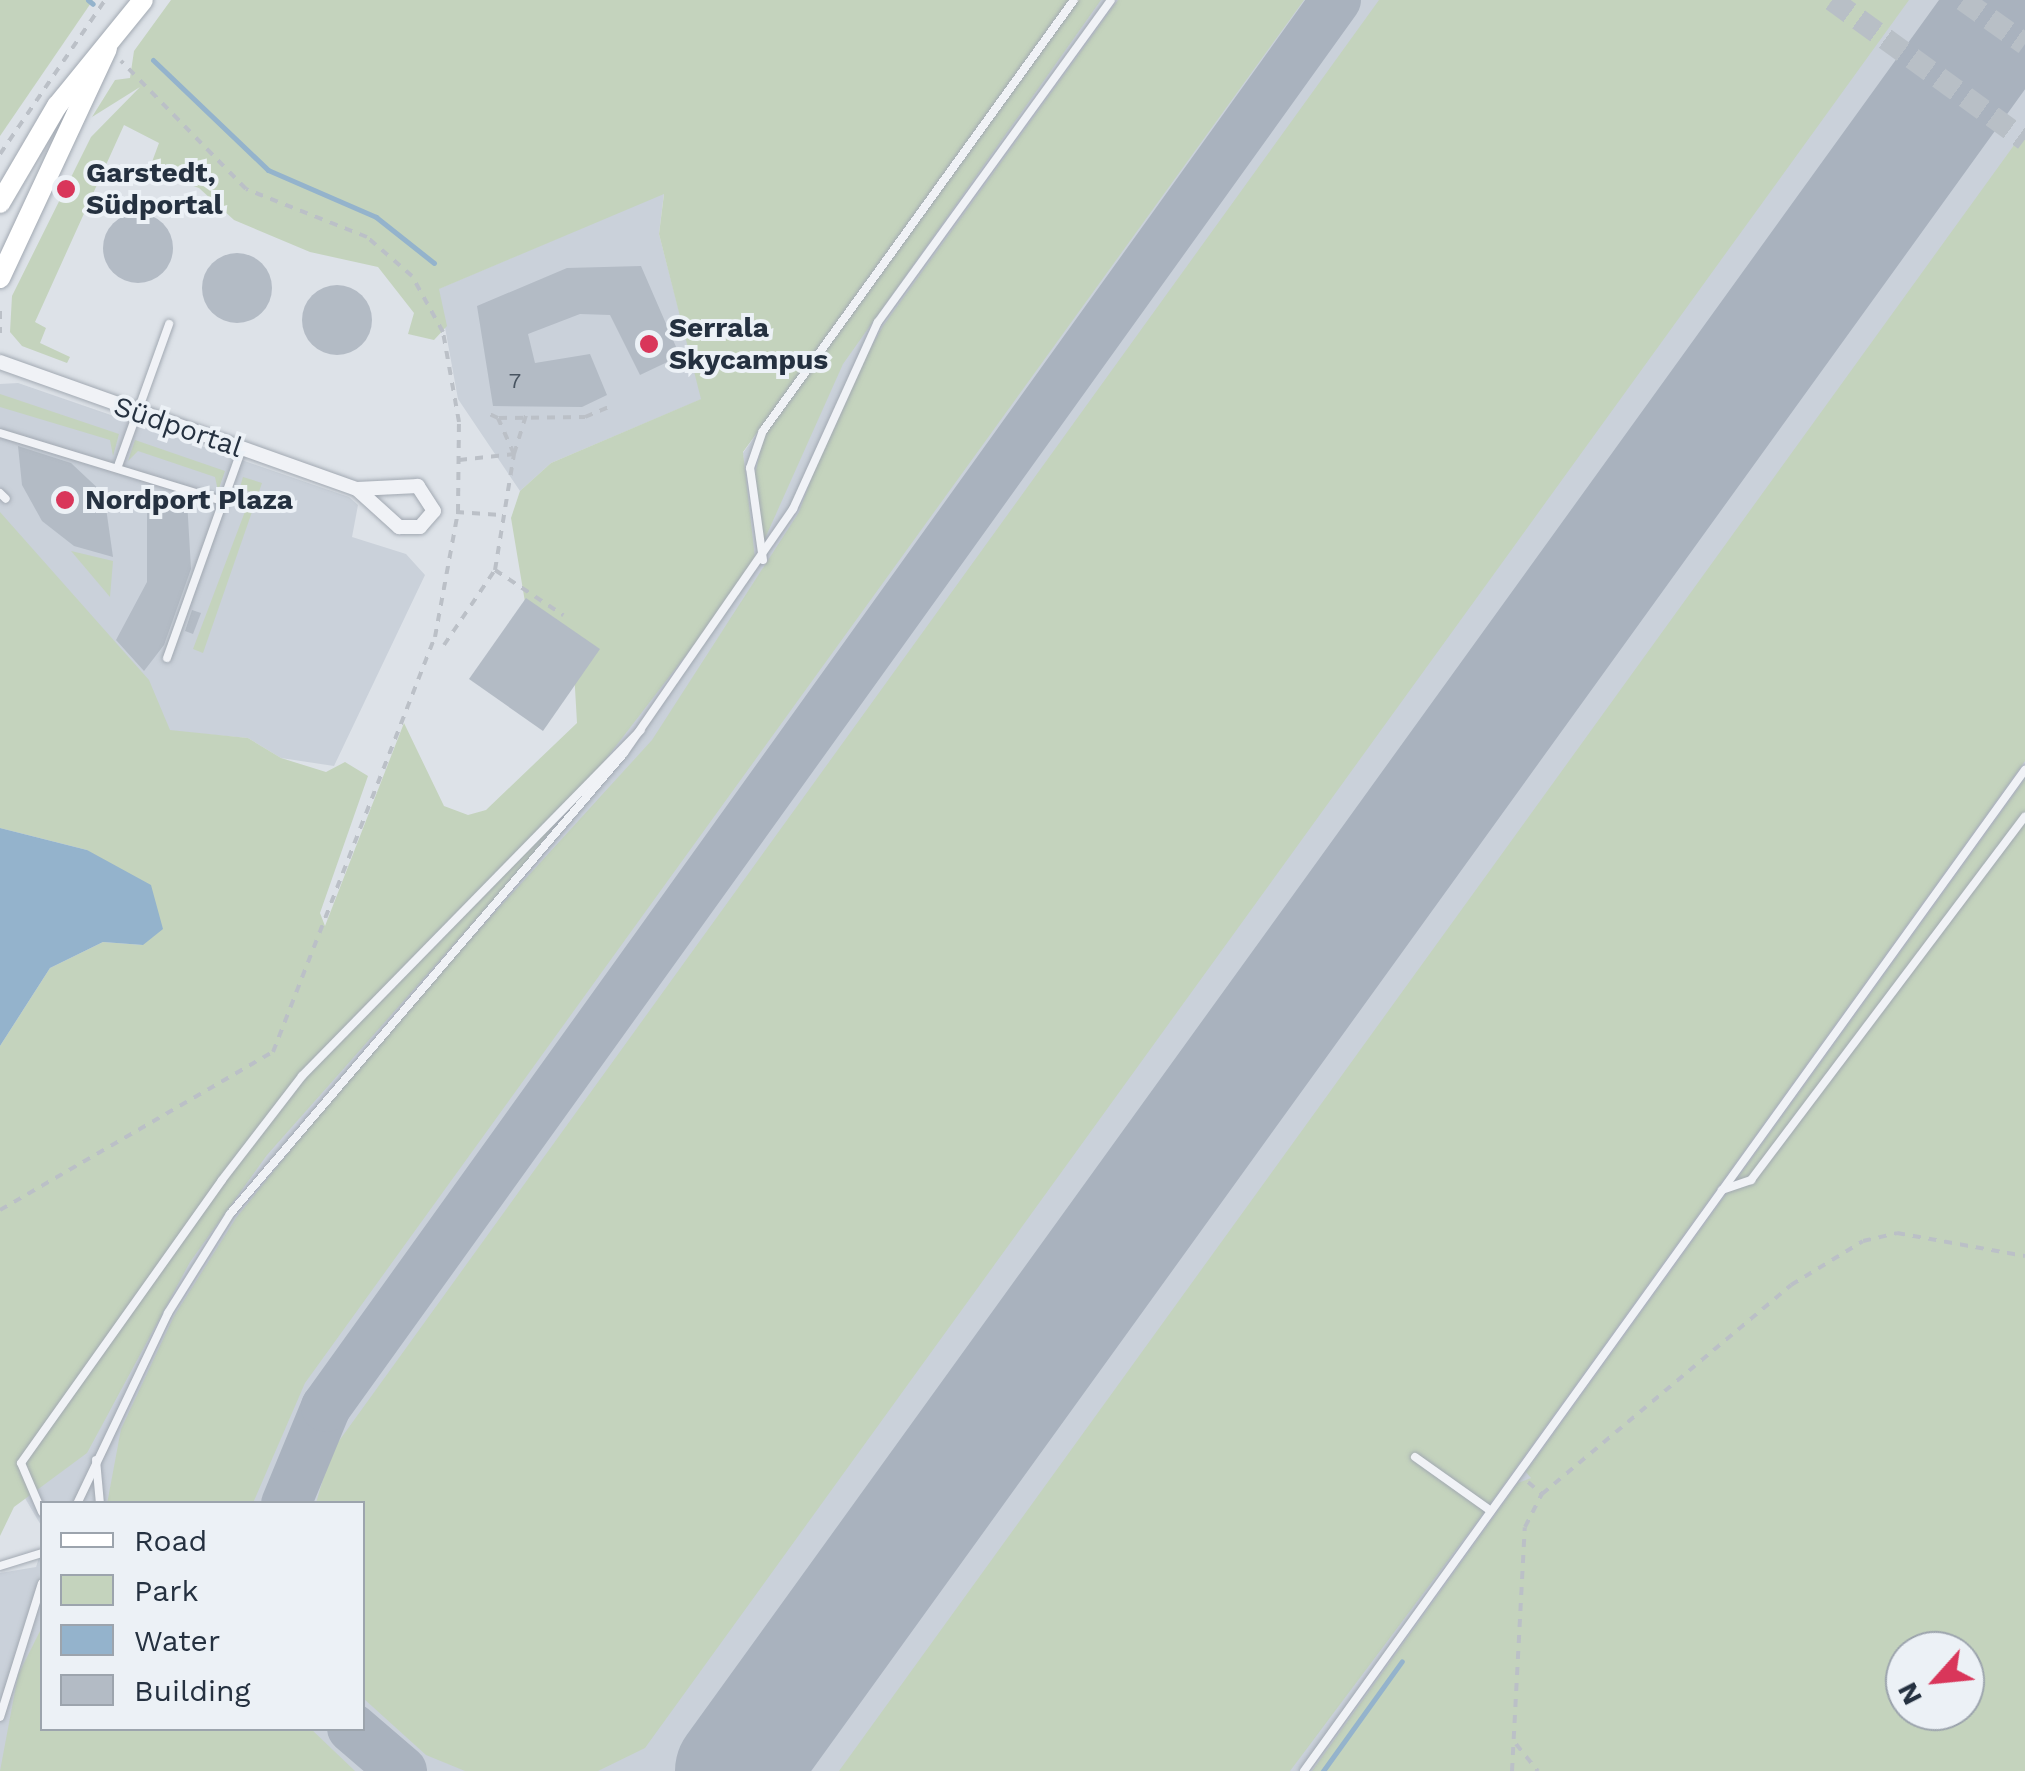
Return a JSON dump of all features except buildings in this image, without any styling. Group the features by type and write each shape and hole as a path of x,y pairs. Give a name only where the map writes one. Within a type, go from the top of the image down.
{"main road":[{"path":"0,203 57,106 143,0"},
{"path":"0,278 107,49"}],"street":[{"name":"Südportal","path":"0,362 357,489 418,486 434,511 420,527 399,527 357,489"}],"lane":[{"path":"763,560 750,468 763,431 1074,0"},
{"path":"77,1501 168,1312 271,1159 641,730 763,560 878,322 1110,0"},
{"path":"118,466 133,412 169,324"},
{"path":"0,434 118,466 225,502"},
{"path":"167,658 242,449"},
{"path":"40,1507 21,1463 302,1076 641,730"},
{"path":"1304,1771 2025,770"},
{"path":"1722,1190 1750,1180 2025,817"},
{"path":"1415,1457 1491,1510"},
{"path":"96,1460 100,1501"},
{"path":"1518,1474 1528,1482"},
{"path":"0,1566 40,1553"},
{"path":"0,1717 40,1589"}],"path":[{"path":"0,154 105,0"},
{"path":"0,1210 262,1062 281,1038 321,925 435,637 458,512 460,460 443,332 400,261 367,238 246,190 107,49"},
{"path":"0,310 0,333"},
{"path":"485,412 498,418 527,412 585,417 611,406"},
{"path":"444,644 495,570 501,515 527,412"},
{"path":"498,418 514,454"},
{"path":"460,460 514,454"},
{"path":"447,512 501,515"},
{"path":"495,570 563,616"},
{"path":"1512,1771 1524,1527 1542,1494 1791,1286 1863,1241 1898,1234 2025,1256"},
{"path":"1528,1482 1542,1494"},
{"path":"1516,1744 1538,1771"}],"shaded area":[{"path":"1069,0 2025,0 2025,824 1509,1507 1344,1771 0,1771 0,1573 36,1567 40,1554 40,1731 365,1731 365,1501 40,1501 40,1524 9,1471 752,549 743,453"},
{"path":"664,193 659,234 702,399 551,463 520,491 458,399 438,289"},
{"path":"18,383 349,497 358,505 352,537 406,554 425,575 334,766 281,758 248,738 170,731 0,542 0,384"}],"green space":[{"path":"0,0 93,0 0,136"},
{"path":"171,0 1069,0 743,452 755,558 703,633 525,864 267,1155 190,1262 87,1453 14,1507 0,1536 0,1046 50,968 103,942 143,945 87,850 0,828 0,512 149,680 170,730 248,738 281,758 326,772 345,762 368,776 320,913 325,926 404,723 444,806 468,815 486,810 577,723 574,671 526,608 511,518 520,491 551,463 701,399 659,234 664,194 439,289 447,326 434,340 408,334 414,313 378,267 310,252 234,220 199,188 149,170 159,143 124,125 35,322 46,328 40,343 70,357 67,363 22,346 10,332 12,296 91,137 140,87 92,117 115,80 130,78 134,51"},
{"path":"1077,0 1101,0 843,364 763,543 753,482 765,432"},
{"path":"1118,0 1304,0 305,1383 254,1501 108,1501 121,1429 174,1316 236,1218 384,1034 652,740 799,512 837,409 883,326"},
{"path":"1379,0 1909,0 645,1748 598,1771 465,1771 426,1755 365,1700 365,1501 317,1501 331,1452"},
{"path":"2025,130 2025,761 1479,1519 1290,1771 839,1771"},
{"path":"0,394 119,434 113,456 110,440 0,407"},
{"path":"135,440 225,471 218,491 215,477 138,451 128,461"},
{"path":"243,477 262,483 203,653 193,649 252,493 240,487"},
{"path":"71,551 113,561 110,597"},
{"path":"2025,779 2025,1771 1312,1771 1518,1483 1531,1478 1526,1472"},
{"path":"40,1631 40,1731 313,1731 355,1771 0,1771 18,1675"}],"water":[{"path":"0,828 87,850 151,885 163,929 143,945 103,942 50,968 0,1046"}],"waterway":[{"path":"88,0 93,4"},
{"path":"153,60 268,170 376,217 434,263"},
{"path":"1323,1771 1402,1661"}],"taxiway":[{"path":"287,1501 326,1407 1336,0"},
{"path":"720,1771 776,1716"},
{"path":"355,1731 402,1771"}],"runway":[{"path":"736,1771 2014,0"}],"tunnel":[{"path":"1832,0 2025,140"},
{"path":"1963,0 2025,44"}],"place":[{"name":"Garstedt, Südportal","path":"66,189"},
{"name":"Serrala Skycampus","path":"649,344"},
{"name":"Nordport Plaza","path":"65,500"}]}
